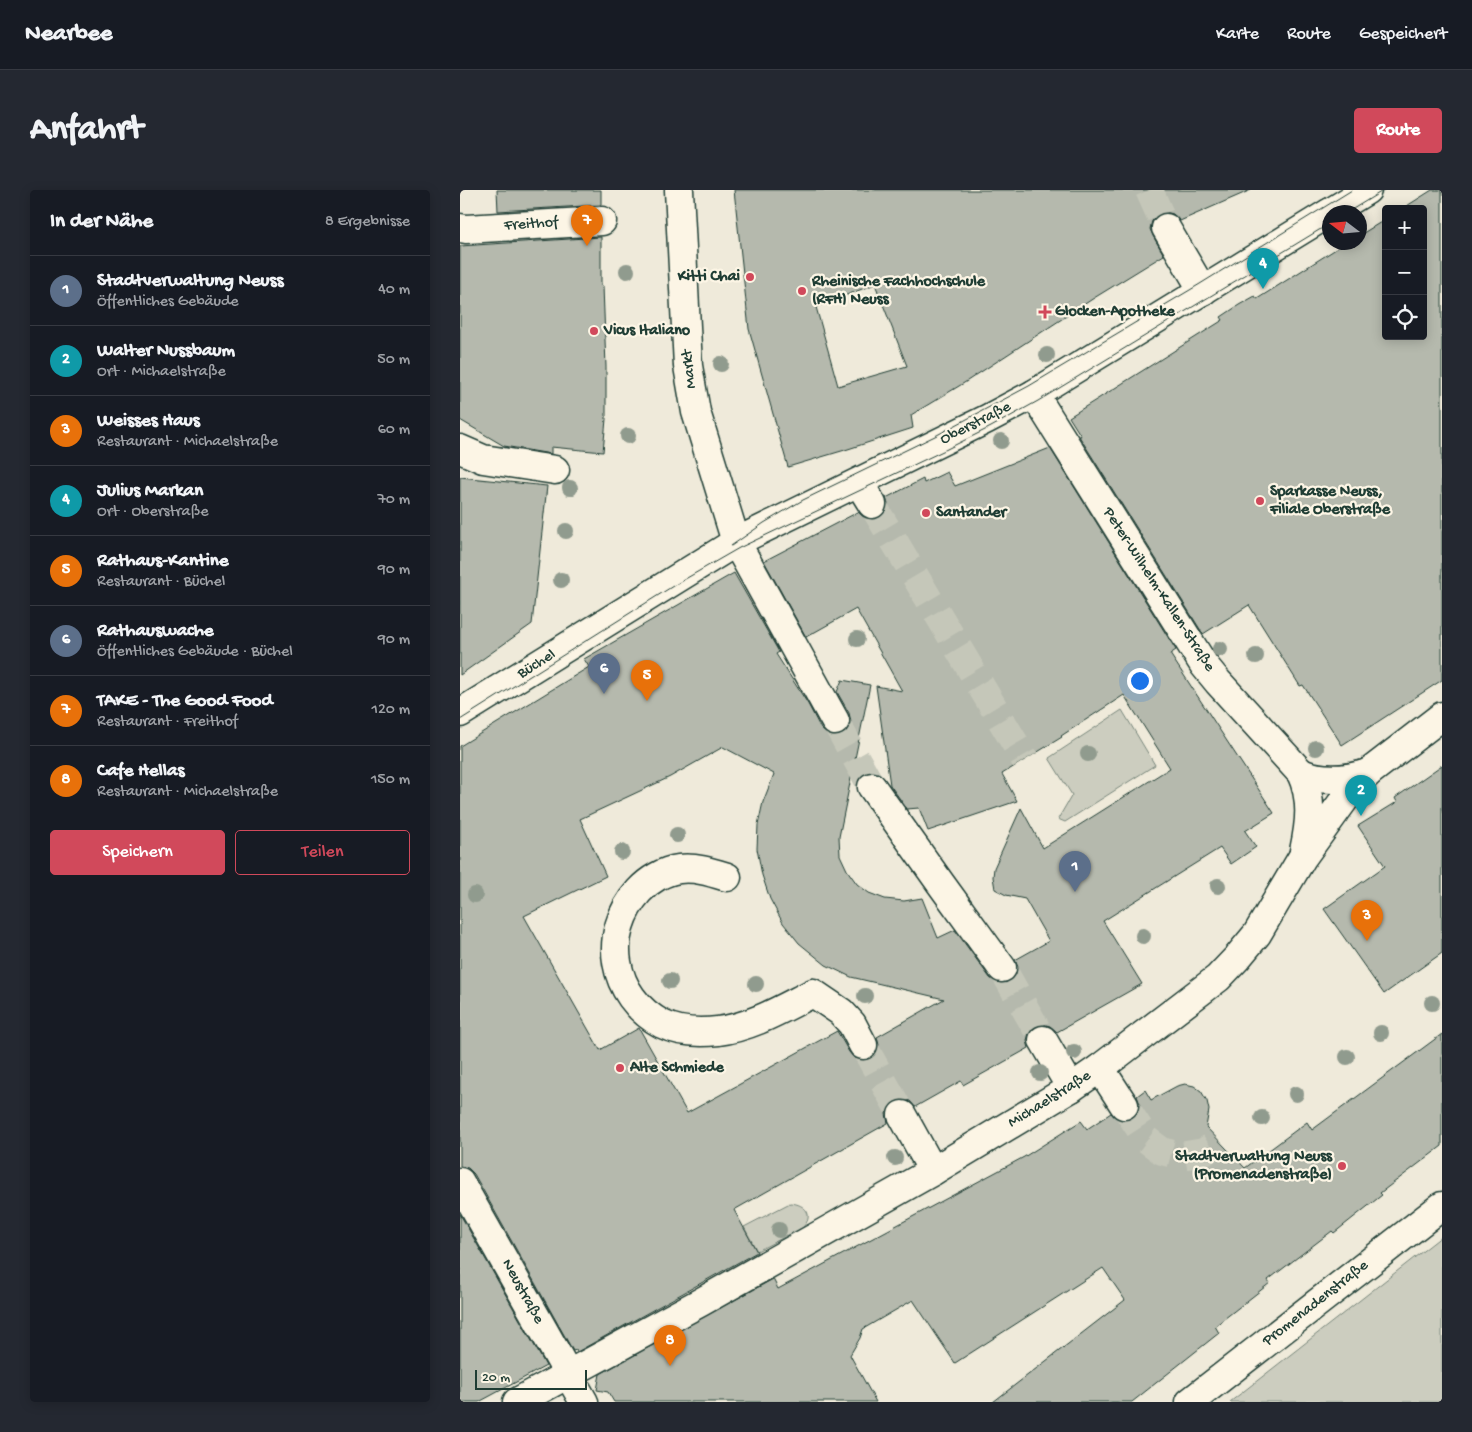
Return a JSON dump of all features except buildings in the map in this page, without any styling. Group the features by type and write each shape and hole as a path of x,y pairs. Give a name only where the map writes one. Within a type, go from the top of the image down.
{"street":[{"name":"Markt","path":"680,190 688,366 696,412 736,542 835,721"},
{"name":"Oberstraße","path":"1343,205 1367,190"},
{"name":"Oberstraße","path":"614,617 736,542 865,494 987,419 1034,394 1322,218"},
{"name":"Freithof","path":"460,228 602,221"},
{"path":"1166,228 1203,291"},
{"name":"Peter-Wilhelm-Kallen-Straße","path":"1034,394 1204,665 1301,773 1309,797 1308,831 1302,858"},
{"path":"460,449 483,458 555,470"},
{"name":"Büchel","path":"460,713 614,617"},
{"name":"Michaelstraße","path":"517,1402 701,1302 932,1171 1071,1088 1100,1068 1218,978 1257,934 1302,858 1350,793 1368,773 1442,716"},
{"path":"1301,773 1313,777 1339,779 1368,773"},
{"path":"872,787 1002,968"},
{"path":"727,877 695,869 677,870 660,875 646,884 634,896 619,924 616,939 616,955 618,970 624,987 634,1001 647,1014 663,1024 682,1031 700,1032 740,1027 813,993 840,1012 852,1024 863,1045"},
{"path":"1043,1040 1071,1088"},
{"path":"1100,1068 1124,1105"},
{"path":"902,1115 932,1171"},
{"name":"Neustraße","path":"460,1182 584,1402"},
{"name":"Promenadenstraße","path":"1190,1402 1442,1206"}],"shaded area":[{"path":"1122,710 1155,765 1065,822 1058,819 1072,795 1049,758"},
{"path":"790,1203 796,1204 807,1211 808,1219 806,1224 802,1228 757,1251 744,1227"},
{"path":"1442,1236 1442,1402 1230,1402"}],"tunnel":[{"path":"1149,190 1166,228"},
{"path":"872,504 1025,760"},
{"path":"835,721 872,787"},
{"path":"1002,968 1043,1040"},
{"path":"863,1045 902,1115"},
{"path":"1124,1105 1147,1140 1162,1151 1181,1156 1204,1152 1219,1142"}],"tram line":[{"path":"731,546 764,523 803,500 937,435 1029,386 1200,284 1352,190"},
{"path":"1359,205 1384,190"},
{"path":"460,720 673,586 739,548 991,427 1038,401 1322,228"}],"place":[{"name":"TAKE - The Good Food","path":"587,246"},
{"name":"Kitti Chai","path":"750,277"},
{"name":"Julius Markan","path":"1263,289"},
{"name":"Rheinische Fachhochschule (RFH) Neuss","path":"802,291"},
{"name":"Glocken-Apotheke","path":"1045,312"},
{"name":"Vicus Italiano","path":"594,331"},
{"name":"Sparkasse Neuss, Filiale Oberstraße","path":"1260,501"},
{"name":"Santander","path":"926,513"},
{"name":"Rathauswache","path":"604,694"},
{"name":"Rathaus-Kantine","path":"647,701"},
{"name":"Walter Nussbaum","path":"1361,816"},
{"name":"Stadtverwaltung Neuss","path":"1075,892"},
{"name":"Weisses Haus","path":"1367,941"},
{"name":"Alte Schmiede","path":"620,1068"},
{"name":"Stadtverwaltung Neuss (Promenadenstraße)","path":"1342,1166"},
{"name":"Cafe Hellas","path":"670,1366"}]}
